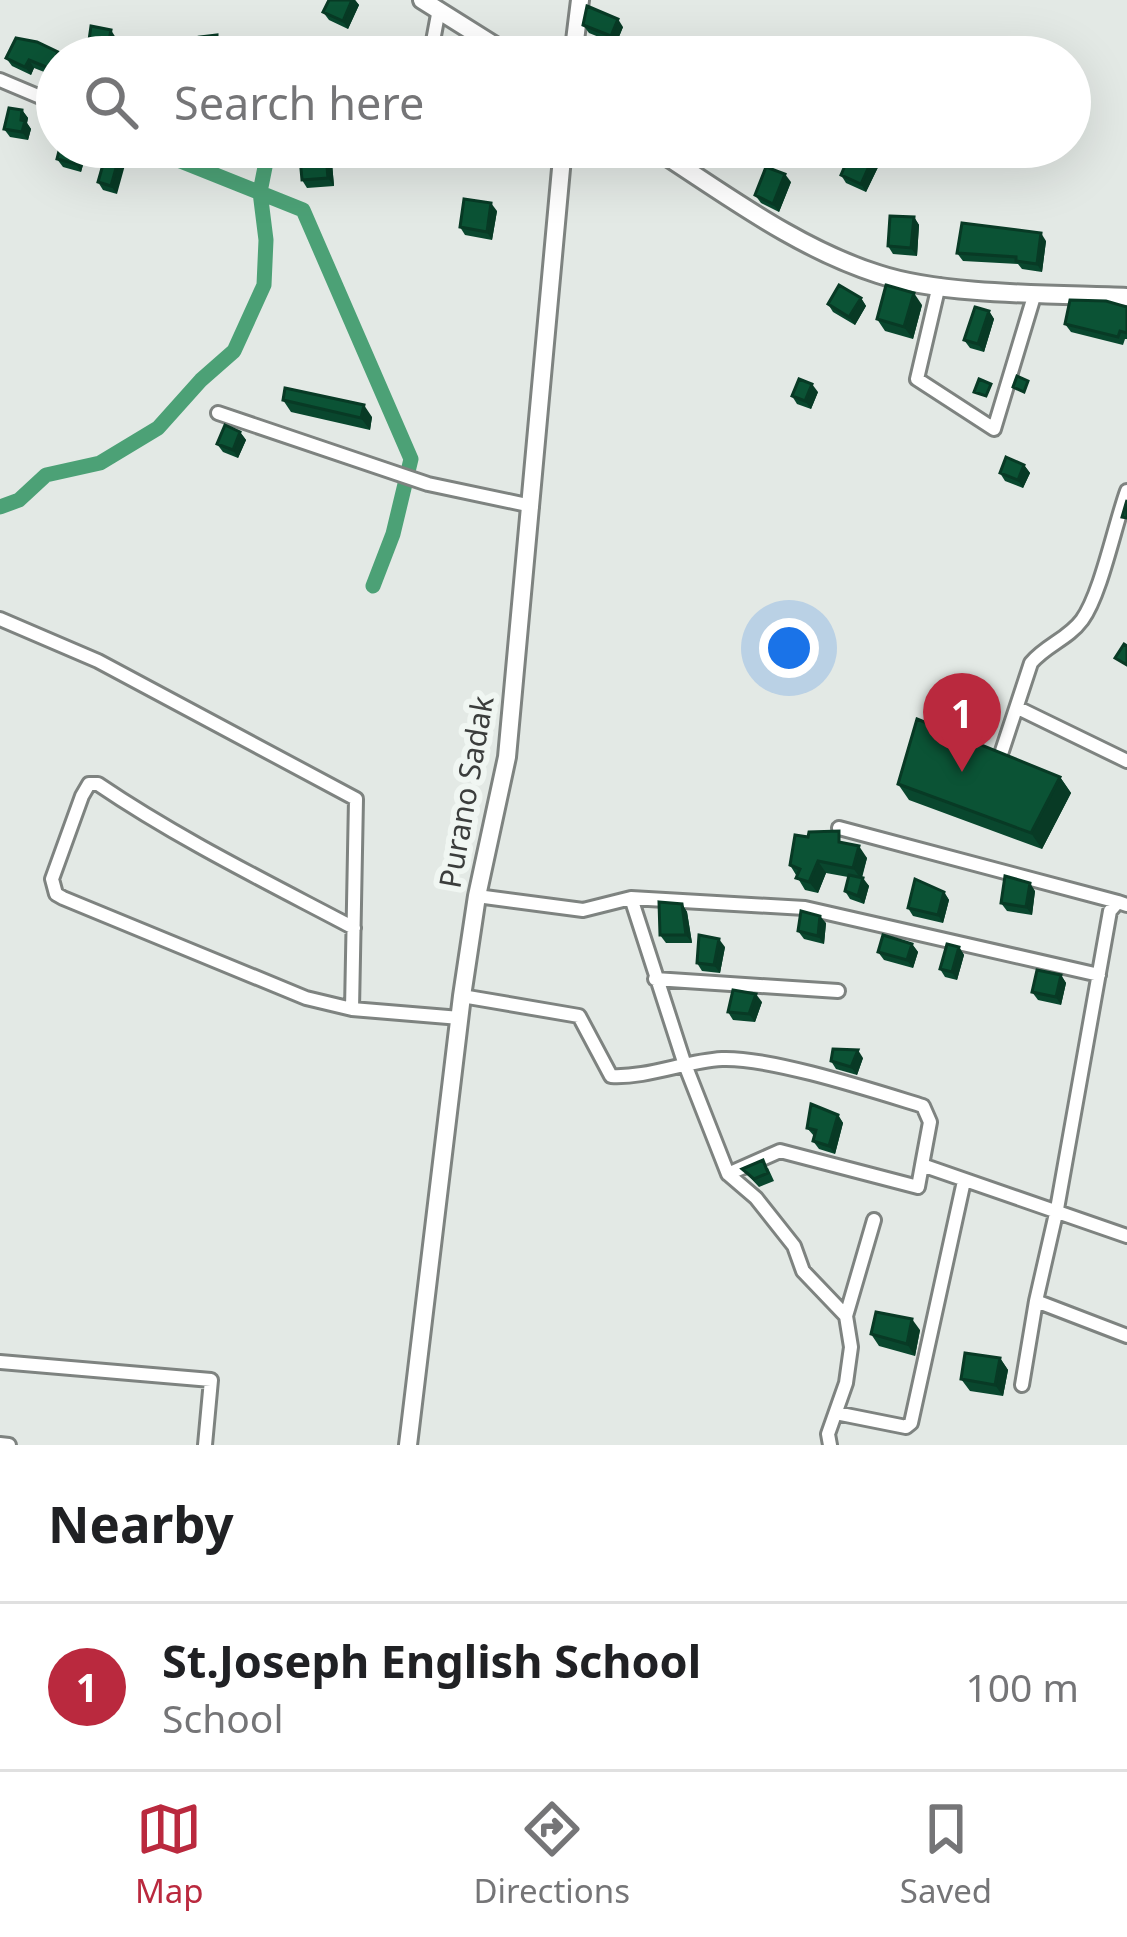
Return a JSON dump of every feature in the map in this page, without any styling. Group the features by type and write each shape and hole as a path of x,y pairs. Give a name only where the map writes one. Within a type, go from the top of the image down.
{"main road":[{"path":"576,36 580,0"},
{"path":"431,4 481,36"},
{"name":"Purano Sadak","path":"408,1445 462,996 477,896 507,757 561,168"},
{"path":"685,168 797,239 880,275 939,285 1127,297"}],"street":[{"path":"430,36 431,4"},
{"path":"0,80 36,95"},
{"path":"939,285 917,380 994,429 1035,293"},
{"path":"218,413 428,484 532,506"},
{"path":"1002,751 1031,663 1040,651 1066,638 1086,616 1127,491"},
{"path":"0,619 98,662 356,799 352,1009"},
{"path":"1018,708 1127,761"},
{"path":"354,928 188,841 98,784 89,784 82,796 52,879 56,894 277,987 352,1009 460,1018"},
{"path":"839,828 1122,903"},
{"path":"477,896 583,910 631,898 806,908 1099,975"},
{"path":"631,898 684,1062 728,1174 756,1198 794,1246 803,1271 846,1316"},
{"path":"1022,1385 1110,911 1122,903"},
{"path":"655,979 838,991"},
{"path":"462,996 575,1014 611,1076 684,1062 752,1061 922,1106 930,1122 918,1187 780,1151 728,1174"},
{"path":"922,1165 1127,1236"},
{"path":"836,1413 906,1426 913,1419 964,1181"},
{"path":"830,1445 828,1434 846,1383 851,1347 846,1316 874,1220"},
{"path":"1036,1301 1123,1333 1127,1316"},
{"path":"0,1362 211,1379 205,1445"}],"building":[{"path":"329,0 352,0 343,21 323,12"},
{"path":"587,6 618,19 611,36 583,25"},
{"path":"91,26 111,30 110,36 90,36"},
{"path":"16,38 36,42 36,63 29,60 25,67 6,58"},
{"path":"9,108 22,110 22,132 4,129"},
{"path":"102,168 116,168 111,186 98,182"},
{"path":"301,168 327,168 328,178 302,180"},
{"path":"766,168 785,174 773,204 755,195"},
{"path":"844,168 868,168 861,184 841,175"},
{"path":"464,199 491,203 487,232 460,227"},
{"path":"890,216 914,217 911,248 888,246"},
{"path":"962,223 1041,233 1037,264 1016,261 1016,257 957,253"},
{"path":"839,285 861,298 849,317 828,304"},
{"path":"886,285 914,293 904,327 877,319"},
{"path":"1070,300 1127,307 1127,333 1120,331 1118,337 1065,324"},
{"path":"975,307 989,311 978,344 964,340"},
{"path":"1017,376 1028,381 1024,392 1013,387"},
{"path":"799,379 812,384 805,401 792,396"},
{"path":"979,379 991,384 986,396 974,392"},
{"path":"285,388 364,405 361,418 283,400"},
{"path":"225,425 240,432 233,450 217,444"},
{"path":"1006,457 1024,465 1018,480 1000,473"},
{"path":"1127,646 1127,665 1115,658"},
{"path":"917,719 1060,777 1031,833 898,784"},
{"path":"839,831 839,842 859,846 853,868 818,861 809,882 796,878 800,869 790,865 795,835"},
{"path":"849,875 863,878 858,896 845,891"},
{"path":"1005,876 1030,883 1026,907 1001,903"},
{"path":"915,879 944,892 938,915 908,908"},
{"path":"659,902 682,904 686,935 660,935"},
{"path":"801,911 820,916 818,936 798,931"},
{"path":"699,935 719,939 714,965 697,963"},
{"path":"883,935 912,944 907,960 878,952"},
{"path":"947,944 959,947 952,972 940,969"},
{"path":"1037,970 1061,975 1056,997 1032,992"},
{"path":"733,990 756,994 749,1014 728,1012"},
{"path":"833,1049 858,1050 851,1067 831,1061"},
{"path":"811,1104 838,1115 829,1146 813,1141 816,1130 807,1128"},
{"path":"763,1160 768,1173 754,1179 742,1169"},
{"path":"876,1312 912,1319 907,1344 871,1334"},
{"path":"965,1353 1000,1358 995,1385 961,1379"}],"waterway":[{"path":"198,168 303,210 411,459 393,534 373,586"},
{"path":"0,507 19,500 46,475 100,463 158,428 234,351 264,285 266,240 260,192 265,168"}],"place":[{"name":"St.Joseph English School","path":"962,772"}]}
